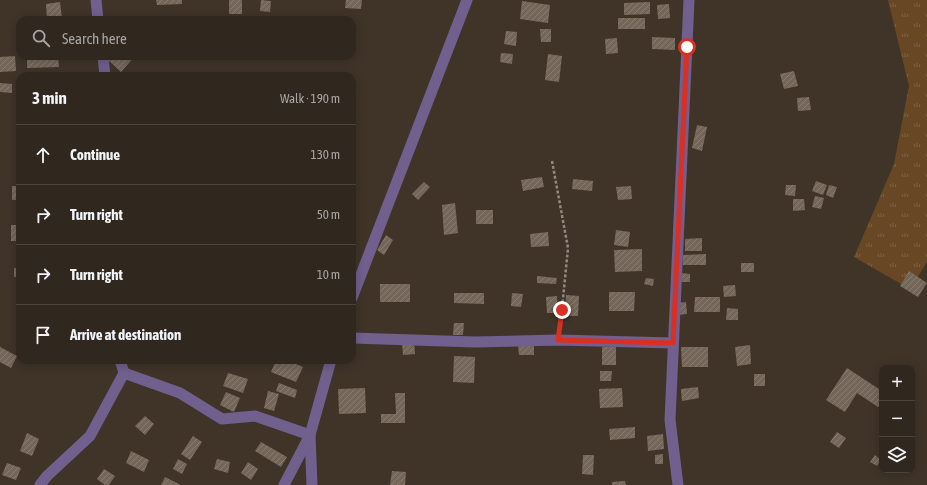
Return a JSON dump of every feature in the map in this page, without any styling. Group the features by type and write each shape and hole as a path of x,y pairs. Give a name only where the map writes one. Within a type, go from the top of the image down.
{"street":[{"path":"96,0 98,16"},
{"path":"356,288 467,0"},
{"path":"678,485 670,420 690,0"},
{"path":"103,60 105,72"},
{"path":"356,338 475,342 558,340 673,343"},
{"path":"40,485 47,476 90,436 124,373 121,364"},
{"path":"284,485 310,435 330,364"},
{"path":"124,373 180,393 222,419 255,416 310,435"},
{"path":"310,435 312,485"}],"path":[{"path":"552,161 568,248 558,340"}],"green space":[{"path":"888,0 927,0 927,262 910,289 854,257 894,164 909,86"}],"building":[{"path":"156,0 182,0 182,4 157,5"},
{"path":"229,0 242,0 242,14 229,14"},
{"path":"261,0 271,1 270,12 260,11"},
{"path":"346,0 362,0 361,9 345,8"},
{"path":"522,1 550,5 548,23 520,19"},
{"path":"60,2 62,16 47,16 46,4"},
{"path":"650,2 650,14 624,15 624,3"},
{"path":"669,4 670,18 658,19 657,5"},
{"path":"618,18 645,18 645,29 618,29"},
{"path":"540,29 551,29 551,42 541,42"},
{"path":"506,31 517,32 516,46 504,44"},
{"path":"652,37 675,38 675,50 652,49"},
{"path":"617,38 618,53 606,54 605,39"},
{"path":"501,53 513,54 512,64 500,62"},
{"path":"548,54 562,56 559,82 545,80"},
{"path":"15,56 16,71 0,72 0,57"},
{"path":"27,60 58,60 59,67 27,68"},
{"path":"108,60 132,60 121,72"},
{"path":"794,71 798,86 784,89 780,74"},
{"path":"0,83 12,84 12,93 0,92"},
{"path":"809,97 811,110 798,111 797,98"},
{"path":"697,125 707,127 702,151 692,148"},
{"path":"542,177 544,187 523,191 521,180"},
{"path":"573,179 593,181 592,191 572,189"},
{"path":"816,181 827,185 823,195 812,191"},
{"path":"424,182 430,187 418,200 412,194"},
{"path":"786,185 796,185 795,196 785,195"},
{"path":"829,185 837,187 833,198 826,195"},
{"path":"12,186 16,186 16,200 12,200"},
{"path":"631,186 632,199 618,200 616,187"},
{"path":"815,196 824,198 821,209 812,207"},
{"path":"793,199 804,199 805,210 793,211"},
{"path":"455,203 458,233 444,235 442,205"},
{"path":"476,210 493,210 493,224 476,224"},
{"path":"11,225 16,225 16,241 11,241"},
{"path":"616,230 630,232 628,247 614,245"},
{"path":"548,232 549,246 531,247 530,234"},
{"path":"386,235 393,240 384,255 377,250"},
{"path":"702,238 702,251 685,251 685,239"},
{"path":"642,249 642,271 615,272 614,250"},
{"path":"706,254 706,265 683,265 683,255"},
{"path":"741,263 754,263 754,272 741,272"},
{"path":"14,268 16,268 16,277 14,277"},
{"path":"909,271 927,283 918,297 900,286"},
{"path":"681,273 690,274 690,282 681,282"},
{"path":"537,276 557,278 556,284 537,283"},
{"path":"646,278 654,279 653,286 644,284"},
{"path":"380,284 410,284 410,302 380,302"},
{"path":"735,285 736,296 724,297 723,286"},
{"path":"609,292 635,292 634,311 609,311"},
{"path":"454,293 484,293 484,304 454,303"},
{"path":"512,293 523,294 521,307 511,306"},
{"path":"566,295 579,296 578,316 565,316"},
{"path":"557,296 558,313 547,313 546,297"},
{"path":"695,297 720,297 720,312 694,312"},
{"path":"686,302 687,314 678,315 677,303"},
{"path":"727,308 738,309 738,320 726,320"},
{"path":"454,323 464,323 463,335 453,335"},
{"path":"414,342 415,354 403,355 402,343"},
{"path":"750,345 751,364 737,366 735,347"},
{"path":"518,346 534,346 534,355 519,355"},
{"path":"0,347 16,355 11,368 0,362"},
{"path":"602,347 616,347 616,365 602,365"},
{"path":"681,347 708,347 708,367 682,367"},
{"path":"454,356 475,357 474,383 453,382"},
{"path":"274,364 296,364 303,367 296,382 271,372"},
{"path":"847,368 879,389 878,407 857,393 845,412 826,400"},
{"path":"600,371 612,371 611,381 600,381"},
{"path":"228,373 248,379 243,393 223,386"},
{"path":"754,374 765,374 765,386 754,386"},
{"path":"279,383 297,390 295,398 276,391"},
{"path":"698,387 699,398 682,401 681,389"},
{"path":"365,388 366,413 339,414 338,389"},
{"path":"622,388 623,407 600,408 599,389"},
{"path":"268,391 279,394 274,411 264,408"},
{"path":"226,392 240,398 234,412 220,405"},
{"path":"395,393 405,393 405,423 381,423 381,414 396,414"},
{"path":"145,416 154,424 145,435 135,426"},
{"path":"635,427 635,438 610,440 609,429"},
{"path":"837,432 846,438 839,448 830,442"},
{"path":"27,433 39,439 32,456 20,451"},
{"path":"663,434 664,449 648,451 647,436"},
{"path":"193,436 202,442 190,460 181,454"},
{"path":"261,442 287,457 281,467 255,451"},
{"path":"131,451 149,460 144,472 126,463"},
{"path":"663,454 663,464 655,464 655,455"},
{"path":"583,455 594,455 593,475 582,474"},
{"path":"875,455 879,458 877,466 870,462"},
{"path":"178,459 187,464 182,474 173,469"},
{"path":"217,459 230,462 228,473 214,469"},
{"path":"248,462 258,469 251,480 241,473"},
{"path":"7,463 21,468 16,480 2,475"},
{"path":"104,469 115,476 109,485 105,485 97,479"},
{"path":"392,471 406,472 405,485 390,485"},
{"path":"165,477 181,485 161,485"},
{"path":"625,481 626,485 612,485 612,482"}],"route":[{"path":"562,310 558,340 673,343 687,47"}]}
